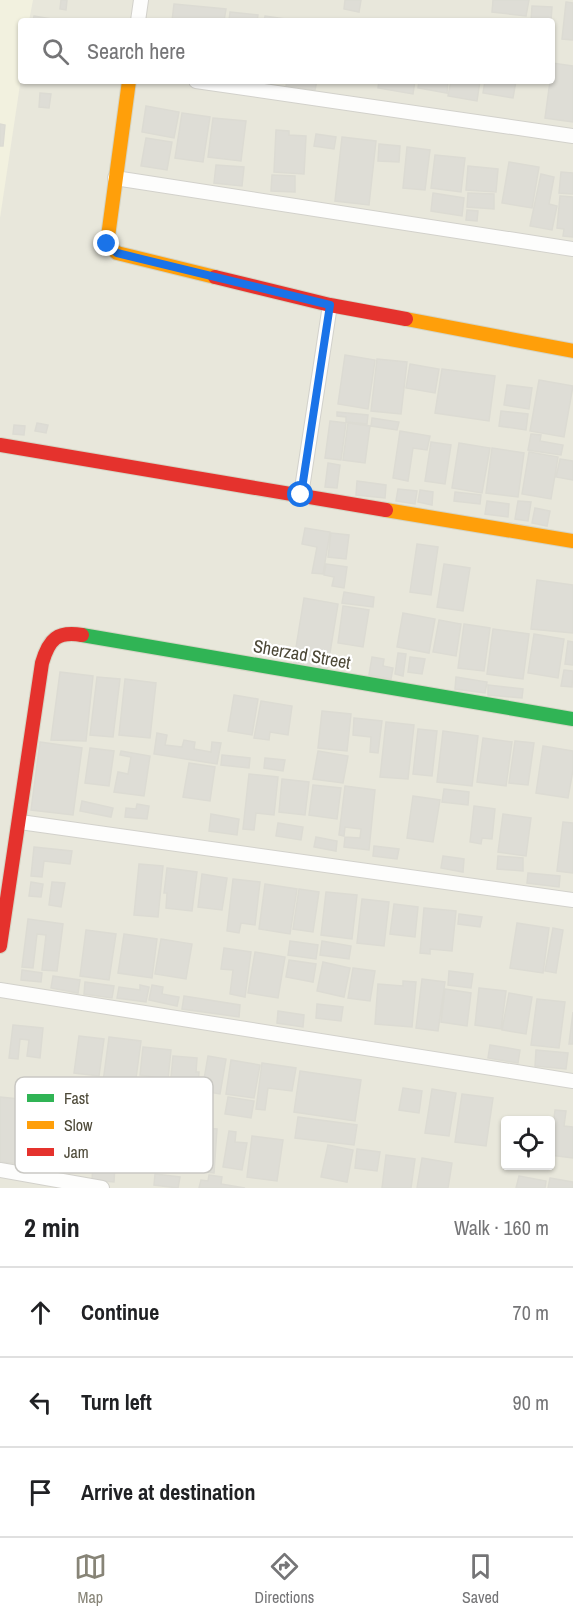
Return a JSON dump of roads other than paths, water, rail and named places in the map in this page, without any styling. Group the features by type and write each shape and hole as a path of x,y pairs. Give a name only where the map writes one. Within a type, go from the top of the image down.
{"street":[{"path":"138,18 141,0"},
{"path":"129,84 107,244 117,253 330,305 573,351"},
{"path":"217,84 573,136"},
{"path":"115,178 573,249"},
{"path":"301,495 330,305"},
{"path":"0,444 573,541"},
{"name":"Sherzad Street","path":"0,946 42,663 45,650 51,640 60,634 71,633 573,719"},
{"path":"20,822 573,900"},
{"path":"0,990 573,1081"},
{"path":"0,1170 15,1173"},
{"path":"17,1173 102,1188"}]}
